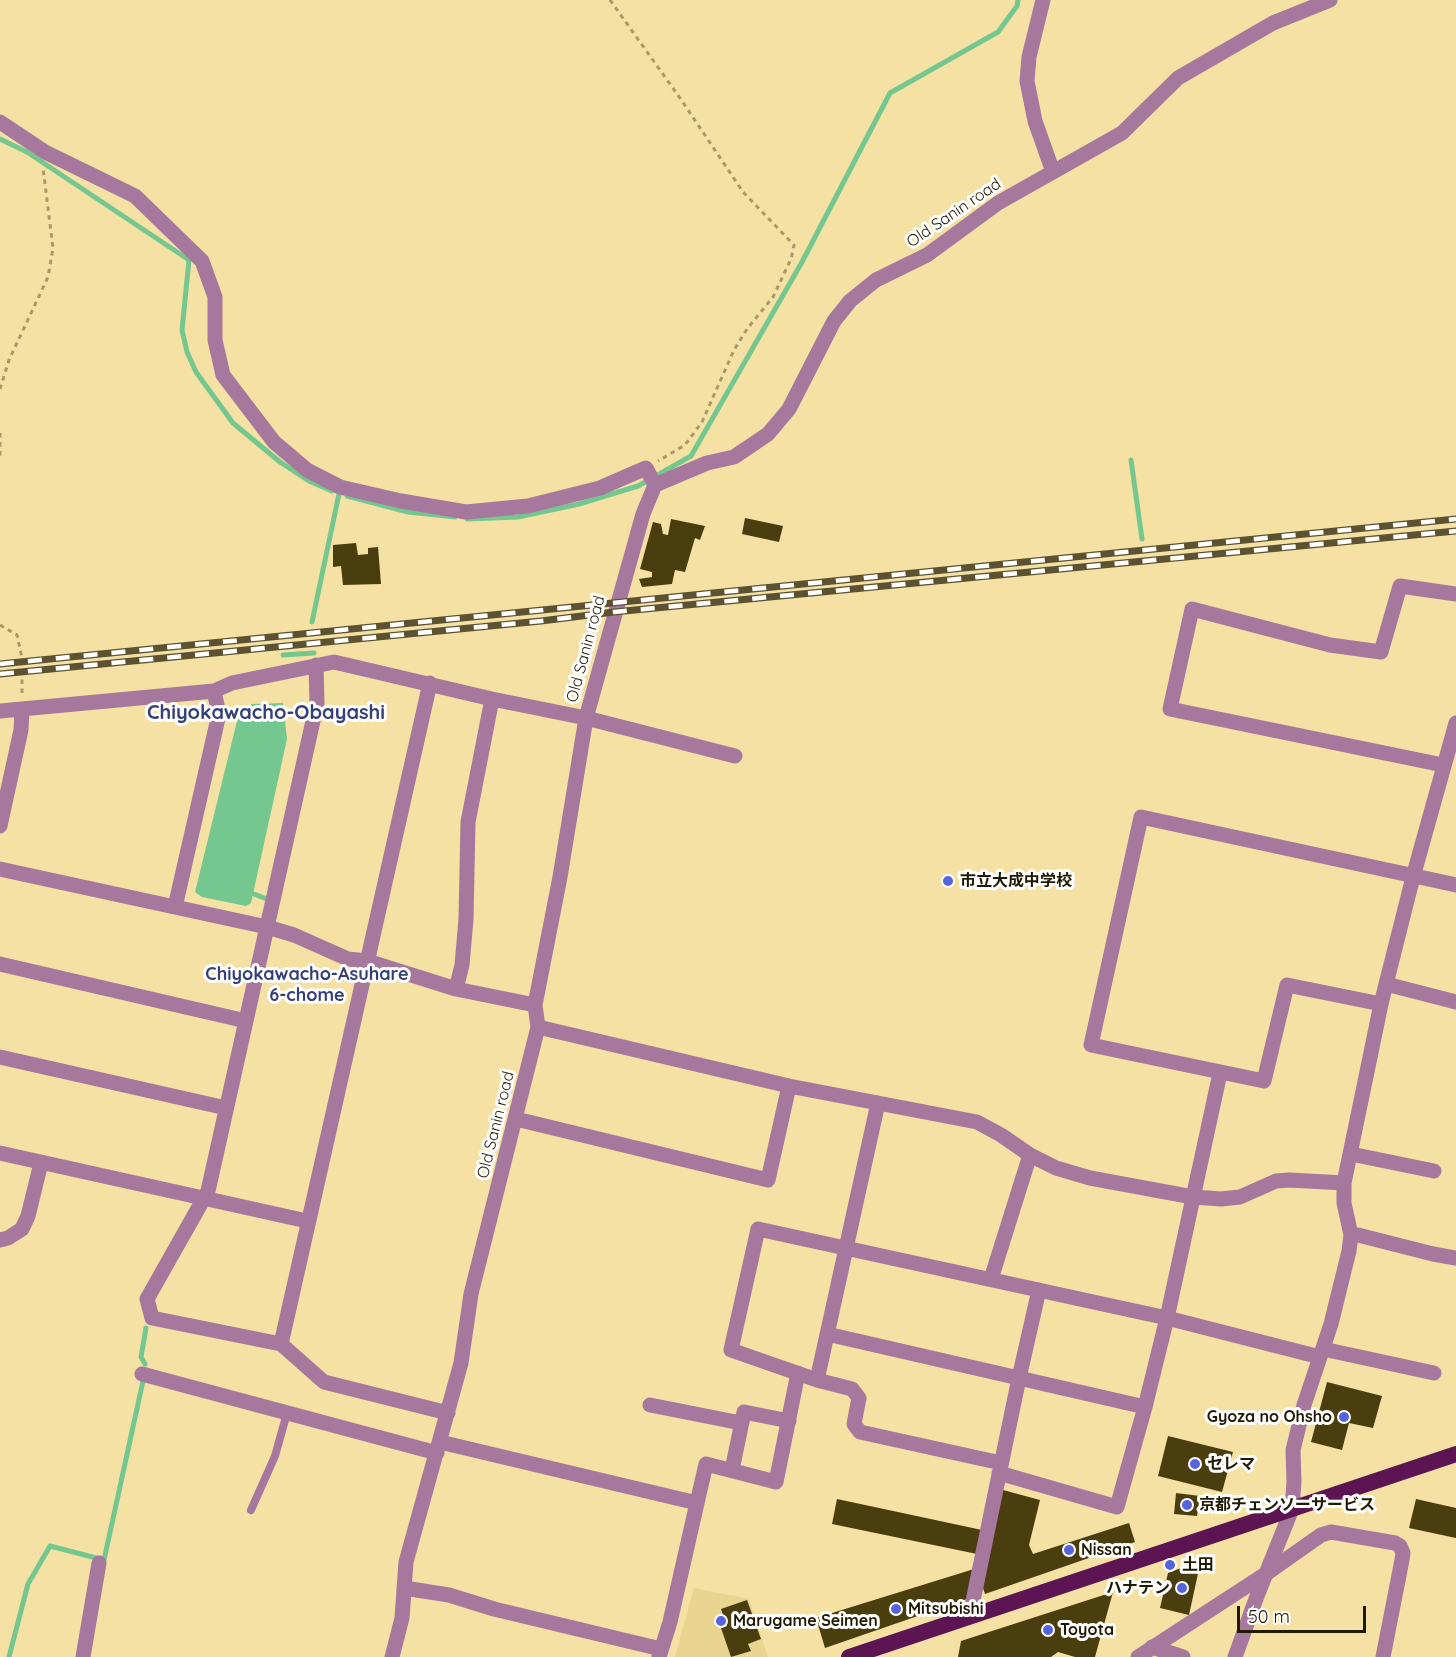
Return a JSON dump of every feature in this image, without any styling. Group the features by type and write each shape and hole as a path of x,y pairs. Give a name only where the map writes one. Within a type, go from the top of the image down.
{"highway":[{"path":"849,1657 1456,1455"}],"street":[{"path":"1043,0 1029,57 1028,81 1035,121 1053,172"},
{"name":"Old Sanin road","path":"392,1657 402,1618 406,1562 461,1363 471,1294 538,1027 535,1005 560,877 586,718 643,514 655,485 707,463 734,457 768,434 789,409 834,321 850,301 876,280 927,255 998,203 1122,133 1178,78 1273,23 1330,0"},
{"path":"0,122 45,152 135,196 202,261 215,297 215,340 223,375 274,442 307,470 340,487 401,501 466,512 528,506 600,488 646,468 655,485"},
{"path":"1443,765 1170,709 1192,609 1330,645 1381,652 1400,586 1456,594"},
{"path":"0,711 214,691 232,683 334,662 492,699 586,718 735,756"},
{"path":"316,665 317,703 208,1191 147,1299 152,1318 281,1344 324,1382 448,1413"},
{"path":"281,1344 430,683"},
{"path":"175,907 219,714 214,691"},
{"path":"456,989 462,965 466,919 468,822 492,699"},
{"path":"0,826 21,730 22,710"},
{"path":"1235,1657 1292,1509 1293,1450 1304,1405 1331,1324 1351,1235 1344,1203 1344,1183 1381,1004 1413,877 1456,723"},
{"path":"1381,1004 1287,985 1264,1081 1091,1045 1141,817 1456,885"},
{"path":"0,868 267,927 294,935 348,958 367,961 456,989 535,1005"},
{"path":"0,964 246,1022"},
{"path":"1386,984 1456,1002"},
{"path":"538,1027 789,1086 976,1122 1056,1168 1090,1178 1193,1197 1221,1199 1240,1197 1276,1181 1344,1183"},
{"path":"0,1057 226,1108"},
{"path":"1220,1073 1167,1318 1117,1507 1000,1468 860,1432 854,1424 859,1398 852,1389 817,1380 731,1350 758,1229 991,1279 1167,1318 1321,1353 1434,1373"},
{"path":"516,1119 768,1180 789,1086"},
{"path":"817,1380 878,1103"},
{"path":"0,1153 308,1221"},
{"path":"1351,1154 1434,1171"},
{"path":"991,1279 1030,1155"},
{"path":"0,1240 8,1238 21,1229 28,1216 40,1163"},
{"path":"1351,1235 1456,1258"},
{"path":"976,1615 973,1601 1039,1290"},
{"path":"826,1334 1145,1407"},
{"path":"404,1588 449,1595 660,1653 670,1623 706,1464 776,1482 798,1373"},
{"path":"142,1374 287,1413 438,1448 697,1503"},
{"path":"650,1405 741,1423"},
{"path":"732,1470 744,1412 789,1421"},
{"path":"1138,1657 1321,1535 1331,1532 1395,1543 1400,1546 1403,1553 1383,1657"},
{"path":"83,1657 99,1563"},
{"path":"1152,1647 1183,1657"}],"lane":[{"path":"250,1510 275,1456 287,1413"}],"path":[{"path":"610,0 743,192 794,245 791,260 773,297 747,329 734,351 702,422 686,445 646,468"},
{"path":"0,389 9,360 48,277 53,248 42,172 45,152"},
{"path":"0,433 0,457"},
{"path":"0,625 17,635 22,658"}],"shaded area":[{"path":"283,703 287,739 251,903 246,906 202,897 195,892 238,717 252,704"},
{"name":"Marugame Seimen","path":"694,1588 749,1599 768,1657 675,1657"}],"building":[{"path":"745,518 783,526 779,542 742,534"},
{"path":"671,519 705,526 700,540 695,538 685,572 675,570 672,584 642,587 639,579 652,577 652,572 640,569 653,522 661,524 663,534 668,535"},
{"path":"356,543 358,555 368,554 368,548 378,547 381,584 343,585 341,566 333,567 333,545"},
{"path":"1327,1382 1382,1396 1373,1428 1349,1423 1342,1450 1311,1442"},
{"name":"セレマ","path":"1168,1436 1233,1452 1222,1492 1158,1476"},
{"path":"1003,1490 1040,1500 1029,1545 1033,1554 1129,1523 1135,1542 985,1594 982,1585"},
{"name":"京都チェンソーサービス","path":"1176,1493 1200,1496 1197,1516 1174,1514"},
{"path":"837,1499 982,1530 977,1554 832,1524"},
{"path":"1416,1499 1456,1508 1456,1538 1409,1528"},
{"path":"1186,1566 1199,1569 1189,1615 1160,1608 1168,1573"},
{"path":"974,1569 967,1599 825,1648 816,1618"},
{"path":"1113,1592 1095,1657 1075,1657 1058,1652 1051,1657 958,1657 961,1641"},
{"path":"747,1600 761,1639 748,1644 751,1651 731,1657 721,1628 727,1626 721,1609"}],"waterway":[{"path":"467,519 518,517 579,504 638,486 691,456 802,262 890,93 998,32 1017,6 1018,0"},
{"path":"0,139 27,152 189,260 182,330 187,352 196,372 233,423 280,462 309,481 332,491"},
{"path":"1131,460 1142,539"},
{"path":"312,622 339,494"},
{"path":"347,496 408,512 455,517"},
{"path":"283,655 314,653"},
{"path":"246,891 267,899"},
{"path":"145,1364 141,1357 146,1328"},
{"path":"9,1657 28,1584 50,1546 104,1560 143,1381"}],"railway":[{"path":"0,664 1456,519"},
{"path":"0,674 1456,531"}],"place":[{"name":"市立大成中学校","path":"948,881"},
{"name":"Gyoza no Ohsho","path":"1344,1417"},
{"name":"セレマ","path":"1195,1464"},
{"name":"京都チェンソーサービス","path":"1187,1505"},
{"name":"Nissan","path":"1069,1550"},
{"name":"土田","path":"1170,1565"},
{"name":"ハナテン","path":"1182,1588"},
{"name":"Mitsubishi","path":"896,1609"},
{"name":"Marugame Seimen","path":"721,1621"},
{"name":"Toyota","path":"1048,1630"}],"district":[{"name":"Chiyokawacho-Obayashi","path":"266,713"},
{"name":"Chiyokawacho-Asuhare 6-chome","path":"307,985"}]}
